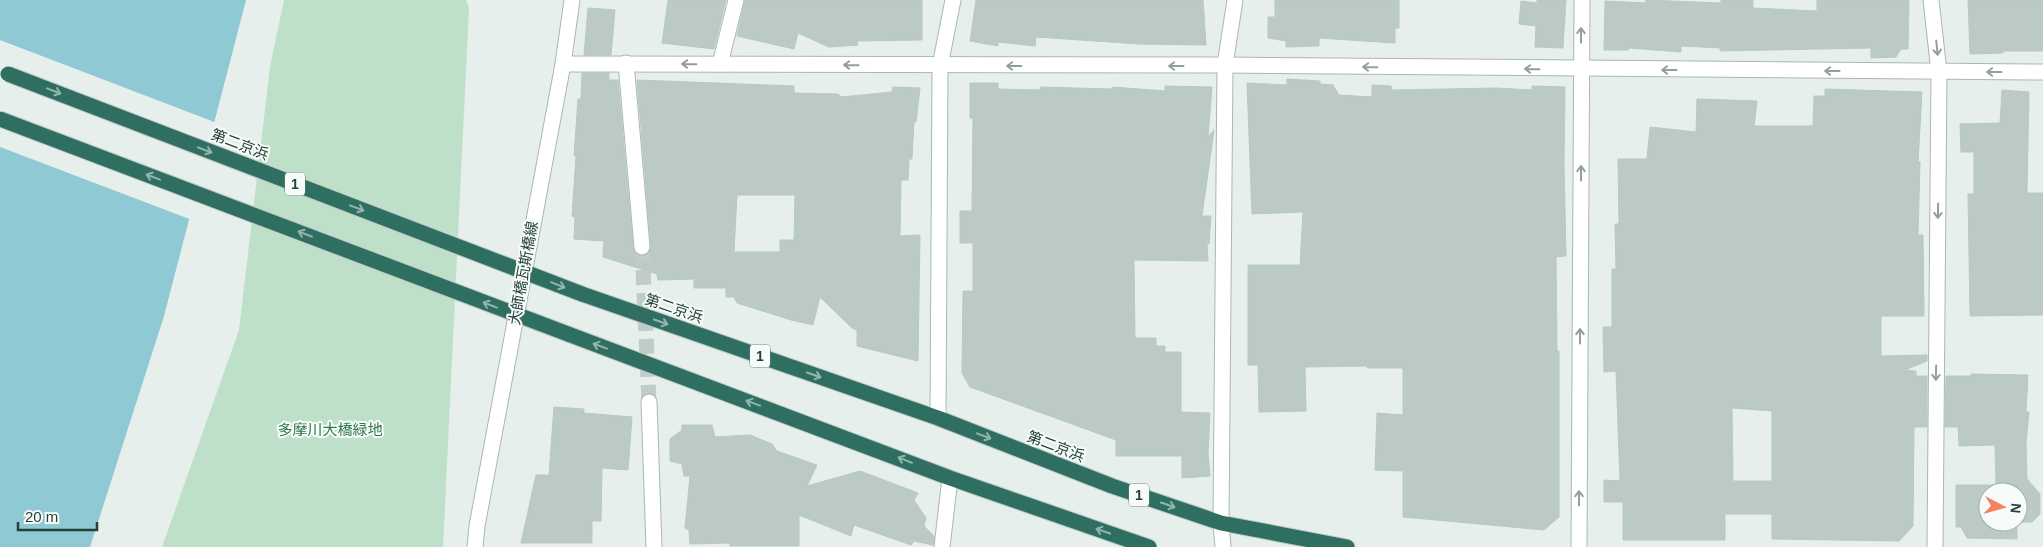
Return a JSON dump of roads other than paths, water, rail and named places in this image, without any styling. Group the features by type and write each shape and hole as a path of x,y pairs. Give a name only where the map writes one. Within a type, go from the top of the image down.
{"highway":[{"name":"第二京浜","path":"0,71 582,294 938,418 1112,486 1221,523 1347,547"},
{"path":"0,118 950,478 1149,547"}],"street":[{"name":"大師橋瓦斯橋線","path":"475,547 479,516 563,64 572,0"},
{"path":"720,64 736,0"},
{"path":"938,418 940,66 953,0"},
{"path":"1223,547 1221,523 1225,66 1235,0"},
{"path":"1579,547 1582,0"},
{"path":"1931,0 1939,72 1935,547"},
{"path":"626,63 642,247"},
{"path":"563,64 1225,66 2043,72"},
{"path":"649,402 654,547"},
{"path":"942,547 950,478"}],"water":[{"path":"0,0 246,0 164,316 90,547 0,547"}],"tunnel":[{"path":"642,247 649,402"}],"park label":[{"name":"多摩川大橋緑地","path":"330,429"}]}
